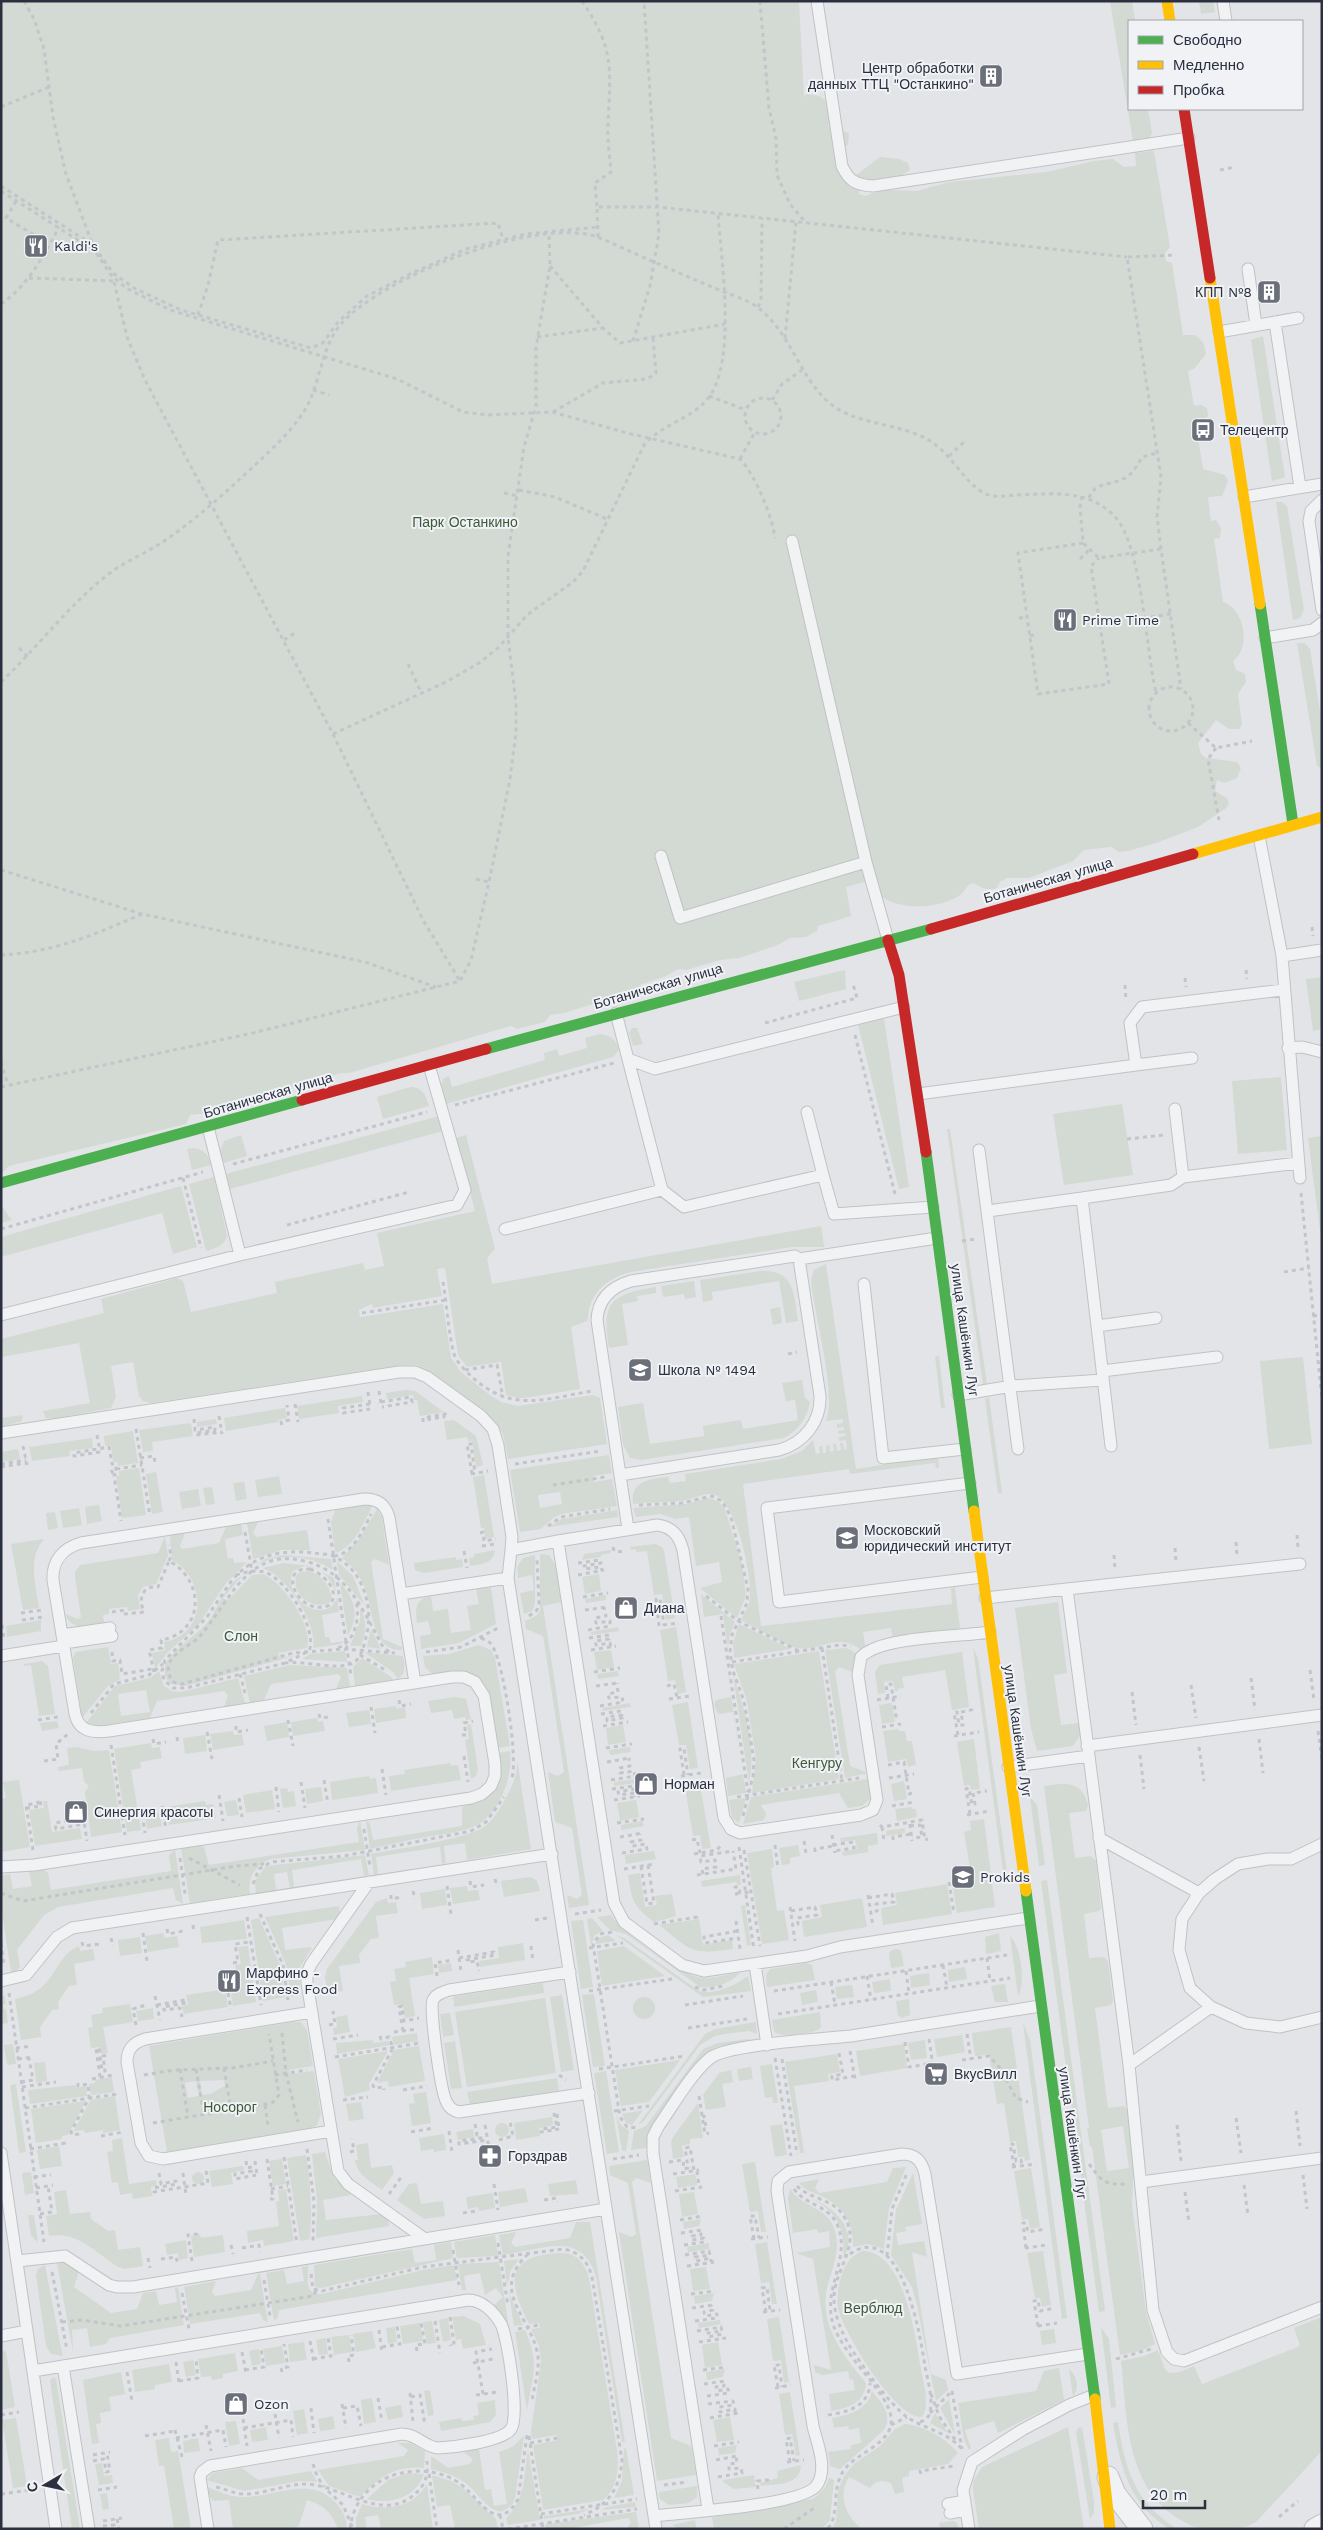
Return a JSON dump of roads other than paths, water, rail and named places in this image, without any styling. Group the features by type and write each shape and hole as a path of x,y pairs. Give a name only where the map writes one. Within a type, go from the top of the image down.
{"street":[{"path":"1167,1 1170,20"},
{"path":"1184,110 1293,824"},
{"name":"Ботаническая улица","path":"1,1183 888,940 1322,817"},
{"name":"улица Кашёнкин Луг","path":"888,940 899,975 918,1094 1028,1918 1102,2452 1110,2529"},
{"path":"1102,2452 1114,2494 1142,2529"},
{"path":"1315,2529 1322,2525"}],"lane":[{"path":"816,1 842,166 848,178 859,185 873,186 1189,138"},
{"path":"1222,1 1226,20"},
{"path":"1248,269 1256,325"},
{"path":"1219,332 1298,318"},
{"path":"1275,322 1300,487"},
{"path":"1244,497 1322,484"},
{"path":"1322,500 1311,511 1309,521 1322,610"},
{"path":"792,541 866,862 888,940"},
{"path":"1265,638 1313,630 1322,623"},
{"path":"1259,834 1282,956 1283,990 1300,1178"},
{"path":"661,856 680,918 866,862"},
{"path":"1282,956 1322,950"},
{"path":"1136,1065 1130,1023 1142,1007 1283,990"},
{"path":"628,1059 655,1069 905,1007"},
{"path":"616,1013 662,1190 684,1207 824,1174"},
{"path":"1288,1048 1302,1047 1322,1052"},
{"path":"918,1094 1192,1058"},
{"path":"1,1315 240,1255 457,1205 465,1190 429,1065"},
{"path":"1175,1108 1183,1176"},
{"path":"807,1112 834,1214 933,1207"},
{"path":"208,1127 240,1255"},
{"path":"979,1150 1012,1386 1018,1449"},
{"path":"988,1210 1171,1185 1183,1176 1298,1163"},
{"path":"505,1229 662,1190"},
{"path":"1082,1198 1111,1446"},
{"path":"628,1529 597,1312 604,1297 616,1287 631,1282 795,1256 799,1259 937,1238"},
{"path":"620,1475 779,1450 797,1443 810,1430 818,1413 820,1396 799,1259"},
{"path":"864,1284 883,1458 965,1449"},
{"path":"1097,1326 1156,1318"},
{"path":"958,1395 1012,1386 1103,1376 1217,1357"},
{"path":"1,1433 399,1372 415,1372 431,1380 490,1425 497,1437 502,1468 512,1537 508,1578 514,1621 552,1854 656,2529"},
{"path":"970,1483 767,1508 777,1593 779,1602 982,1577"},
{"path":"1,1867 34,1865 476,1797 486,1791 493,1782 495,1764 485,1702 479,1686 470,1679 458,1677 90,1732 79,1724 75,1714 53,1574 56,1562 64,1551 81,1543 364,1499 378,1501 384,1506 389,1517 415,1683"},
{"path":"511,1550 628,1529 662,1525 676,1533 681,1544 725,1823 731,1829 740,1833 870,1812 875,1808 877,1800 858,1670 863,1655 876,1647 948,1635 990,1632"},
{"path":"558,1541 615,1907 624,1922 682,1965 708,1971 807,1956 840,1947 1028,1918"},
{"path":"985,1598 1300,1564"},
{"path":"401,1594 508,1578"},
{"path":"1067,1589 1129,2065 1153,2310 1161,2338 1171,2357 1178,2361 1188,2360 1322,2308"},
{"path":"1,1656 63,1641 110,1634"},
{"path":"1008,1767 1088,1751 1137,1734 1256,1718 1318,1712"},
{"path":"1100,1838 1199,1893"},
{"path":"1322,1844 1291,1859 1268,1859 1238,1864 1215,1878 1199,1893 1182,1919 1179,1950 1190,1988 1211,2007 1246,2023 1280,2027 1322,2017"},
{"path":"4,1980 21,1977 30,1972 57,1936 67,1929 552,1854"},
{"path":"370,1882 308,1970 307,1983 337,2168 344,2180 425,2239"},
{"path":"752,1964 760,1993 768,2045"},
{"path":"570,1972 444,1991 437,1995 431,2005 432,2016 445,2099 455,2111 473,2111 588,2093"},
{"path":"708,2509 654,2165 653,2138 656,2130 709,2059 723,2052 821,2037 851,2036 1040,2006"},
{"path":"1129,2065 1211,2007"},
{"path":"312,2012 184,2032 140,2040 133,2044 128,2054 140,2143 146,2153 157,2159 331,2131"},
{"path":"1,2153 56,2529"},
{"path":"654,2516 788,2499 810,2492 816,2486 821,2472 777,2191 780,2178 792,2171 896,2154 908,2154 917,2157 923,2164 957,2374 1088,2354"},
{"path":"1141,2182 1322,2158"},
{"path":"17,2261 65,2256 102,2281 117,2287 133,2287 606,2209"},
{"path":"33,2371 462,2301 478,2301 492,2312 502,2325 515,2408 515,2419 511,2429 503,2436 441,2448 430,2446 410,2434 229,2463 204,2469 200,2474 200,2482 208,2529"},
{"path":"1,2336 27,2331"},
{"path":"68,2366 89,2529"},
{"path":"969,2529 963,2490 972,2462 1022,2430 1068,2405 1094,2395"},
{"path":"949,2508 965,2506"}],"place":[{"name":"Центр обработки данных ТТЦ \"Останкино\"","path":"991,76"},
{"name":"Kaldi's","path":"36,246"},
{"name":"КПП №8","path":"1269,292"},
{"name":"Телецентр","path":"1203,430"},
{"name":"Prime Time","path":"1065,620"},
{"name":"Школа № 1494","path":"640,1370"},
{"name":"Московский юридический институт","path":"847,1538"},
{"name":"Диана","path":"626,1608"},
{"name":"Норман","path":"646,1784"},
{"name":"Синергия красоты","path":"76,1812"},
{"name":"Prokids","path":"963,1877"},
{"name":"Марфино - Express Food","path":"229,1981"},
{"name":"ВкусВилл","path":"936,2074"},
{"name":"Горздрав","path":"490,2156"},
{"name":"Ozon","path":"236,2404"}],"park label":[{"name":"Парк Останкино","path":"465,522"},
{"name":"Слон","path":"241,1636"},
{"name":"Кенгуру","path":"817,1763"},
{"name":"Носорог","path":"230,2107"},
{"name":"Верблюд","path":"873,2308"}]}
